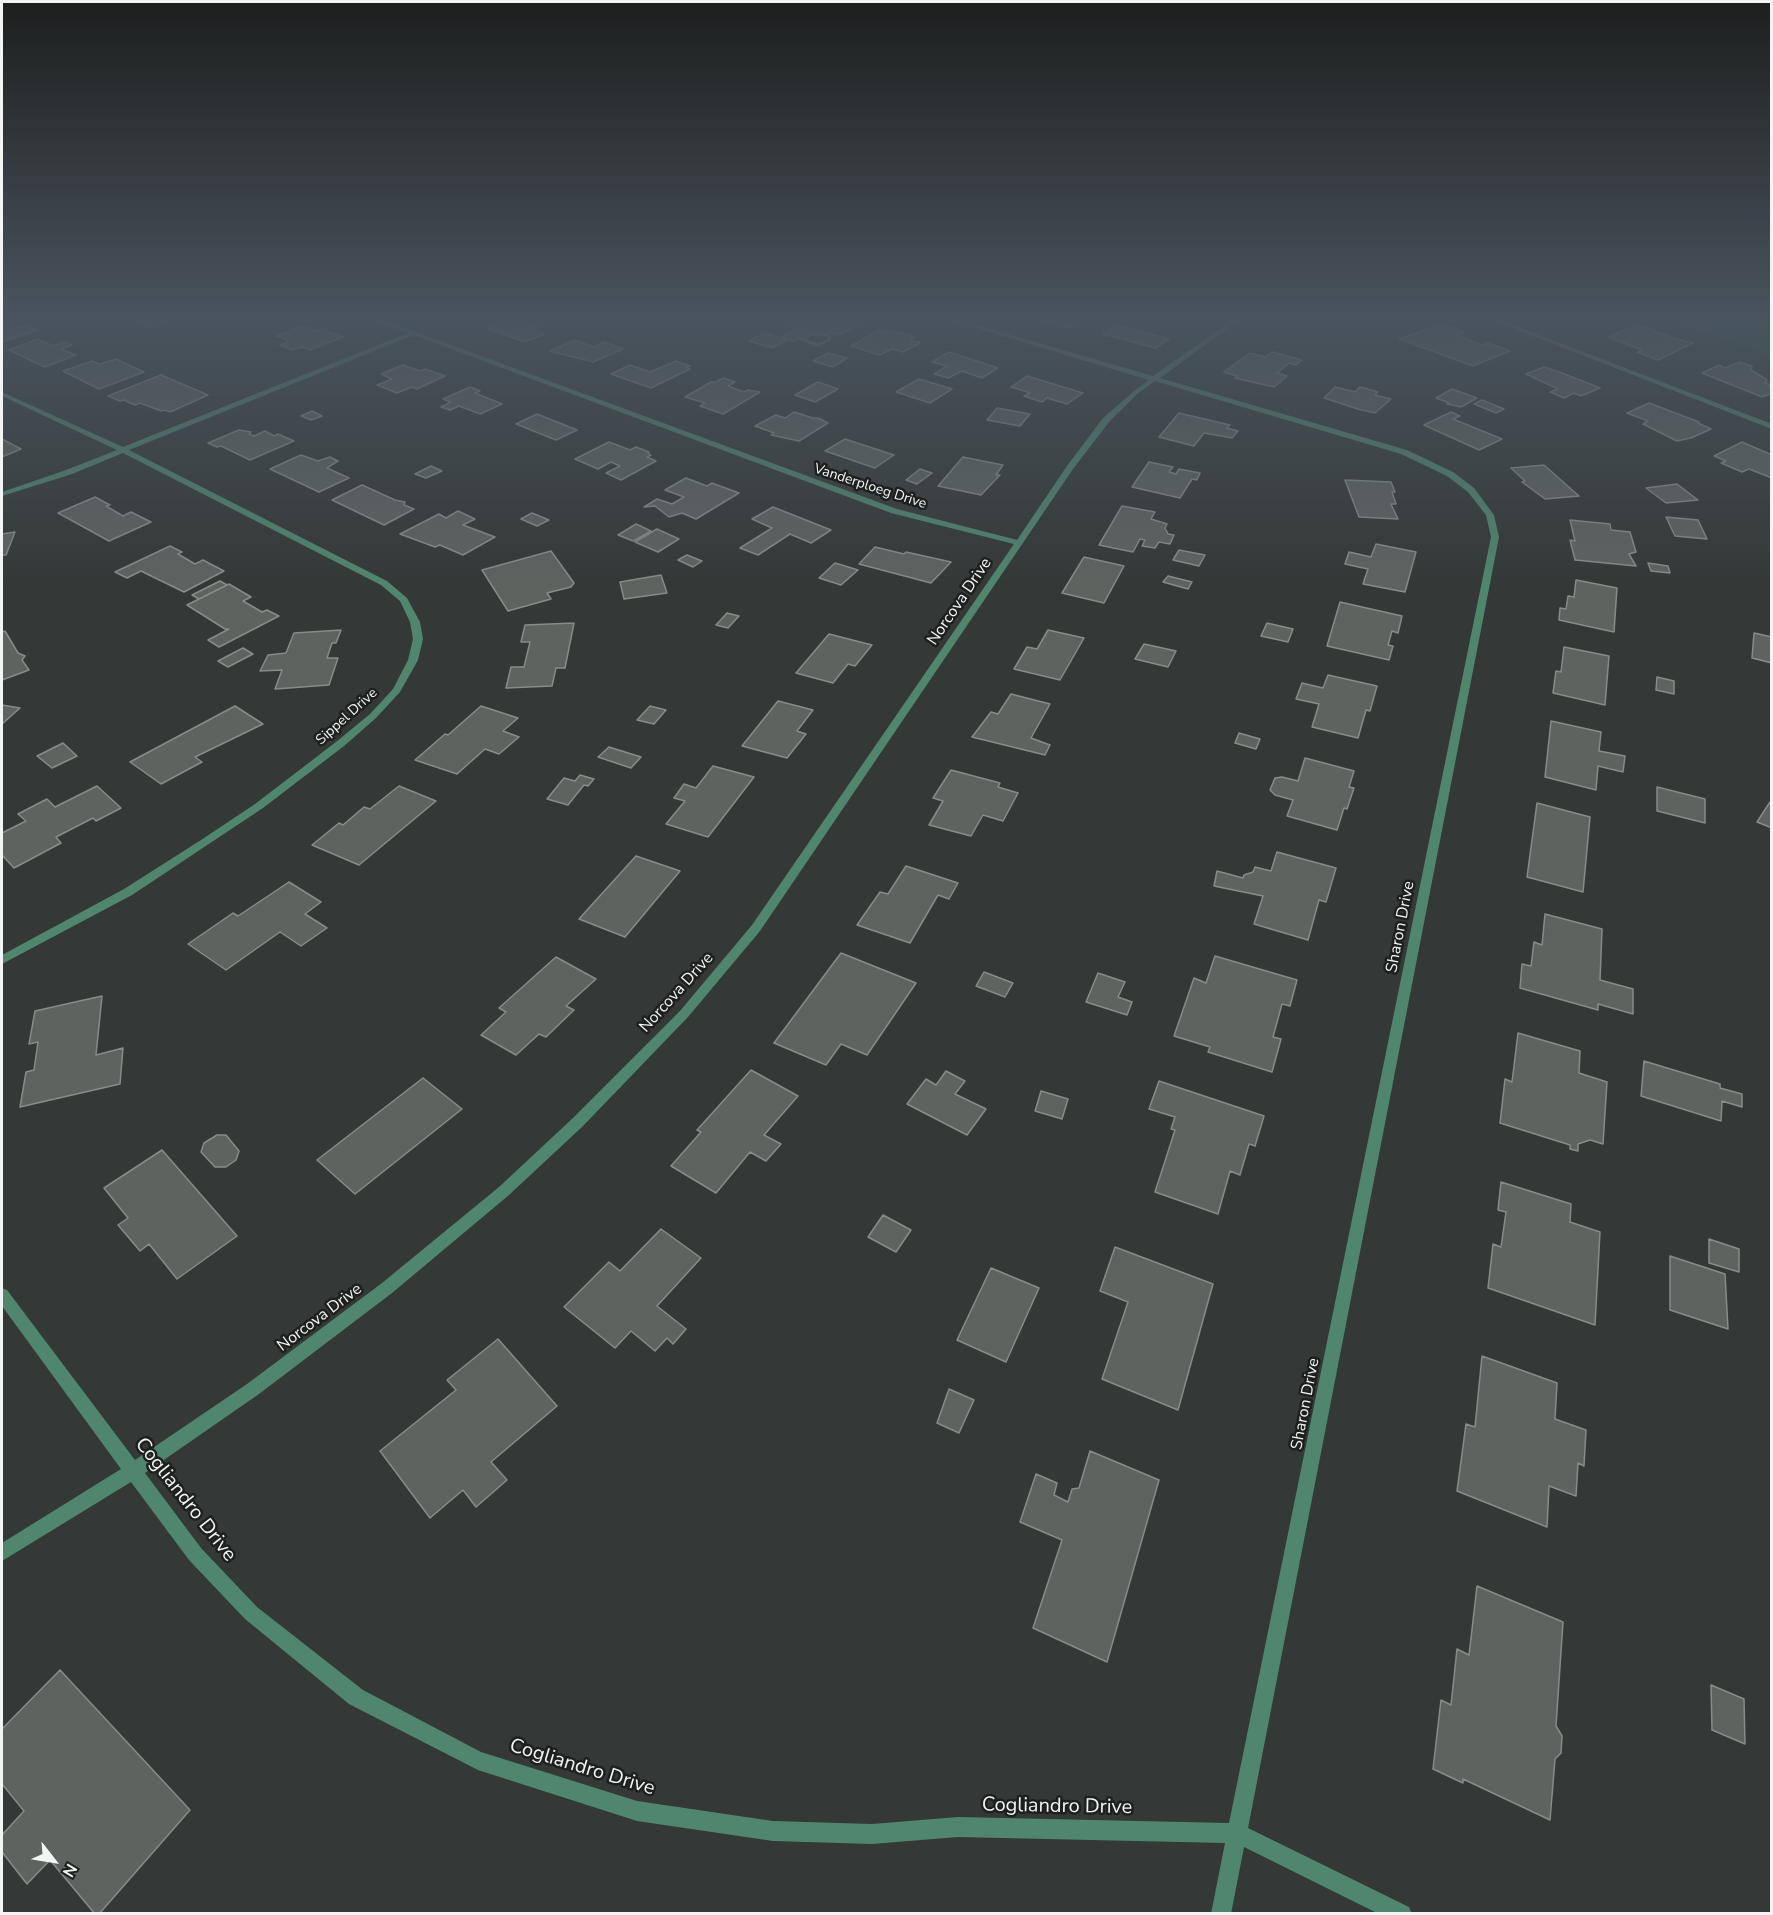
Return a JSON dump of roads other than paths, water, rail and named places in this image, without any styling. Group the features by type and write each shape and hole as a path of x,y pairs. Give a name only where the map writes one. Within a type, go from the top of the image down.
{"street":[{"name":"Sippel Drive","path":"2,960 128,892 259,806 373,716 397,690 413,660 418,639 415,622 404,600 384,583 123,450 35,409"},
{"path":"2,494 42,482 224,409"},
{"name":"Vanderploeg Drive","path":"620,409 894,511 1020,543"},
{"name":"Norcova Drive","path":"2,1553 133,1471 253,1389 396,1281 578,1122 684,1014 756,928 1020,543 1116,409"},
{"name":"Sharon Drive","path":"1221,1914 1495,537 1490,515 1477,497 1450,474 1424,460 1381,444 1262,409"},
{"path":"1724,409 1772,428"},
{"name":"Cogliandro Drive","path":"2,1295 195,1554 251,1613 356,1697 478,1760 637,1811 773,1831 872,1834 958,1827 1238,1833 1402,1914"}]}
